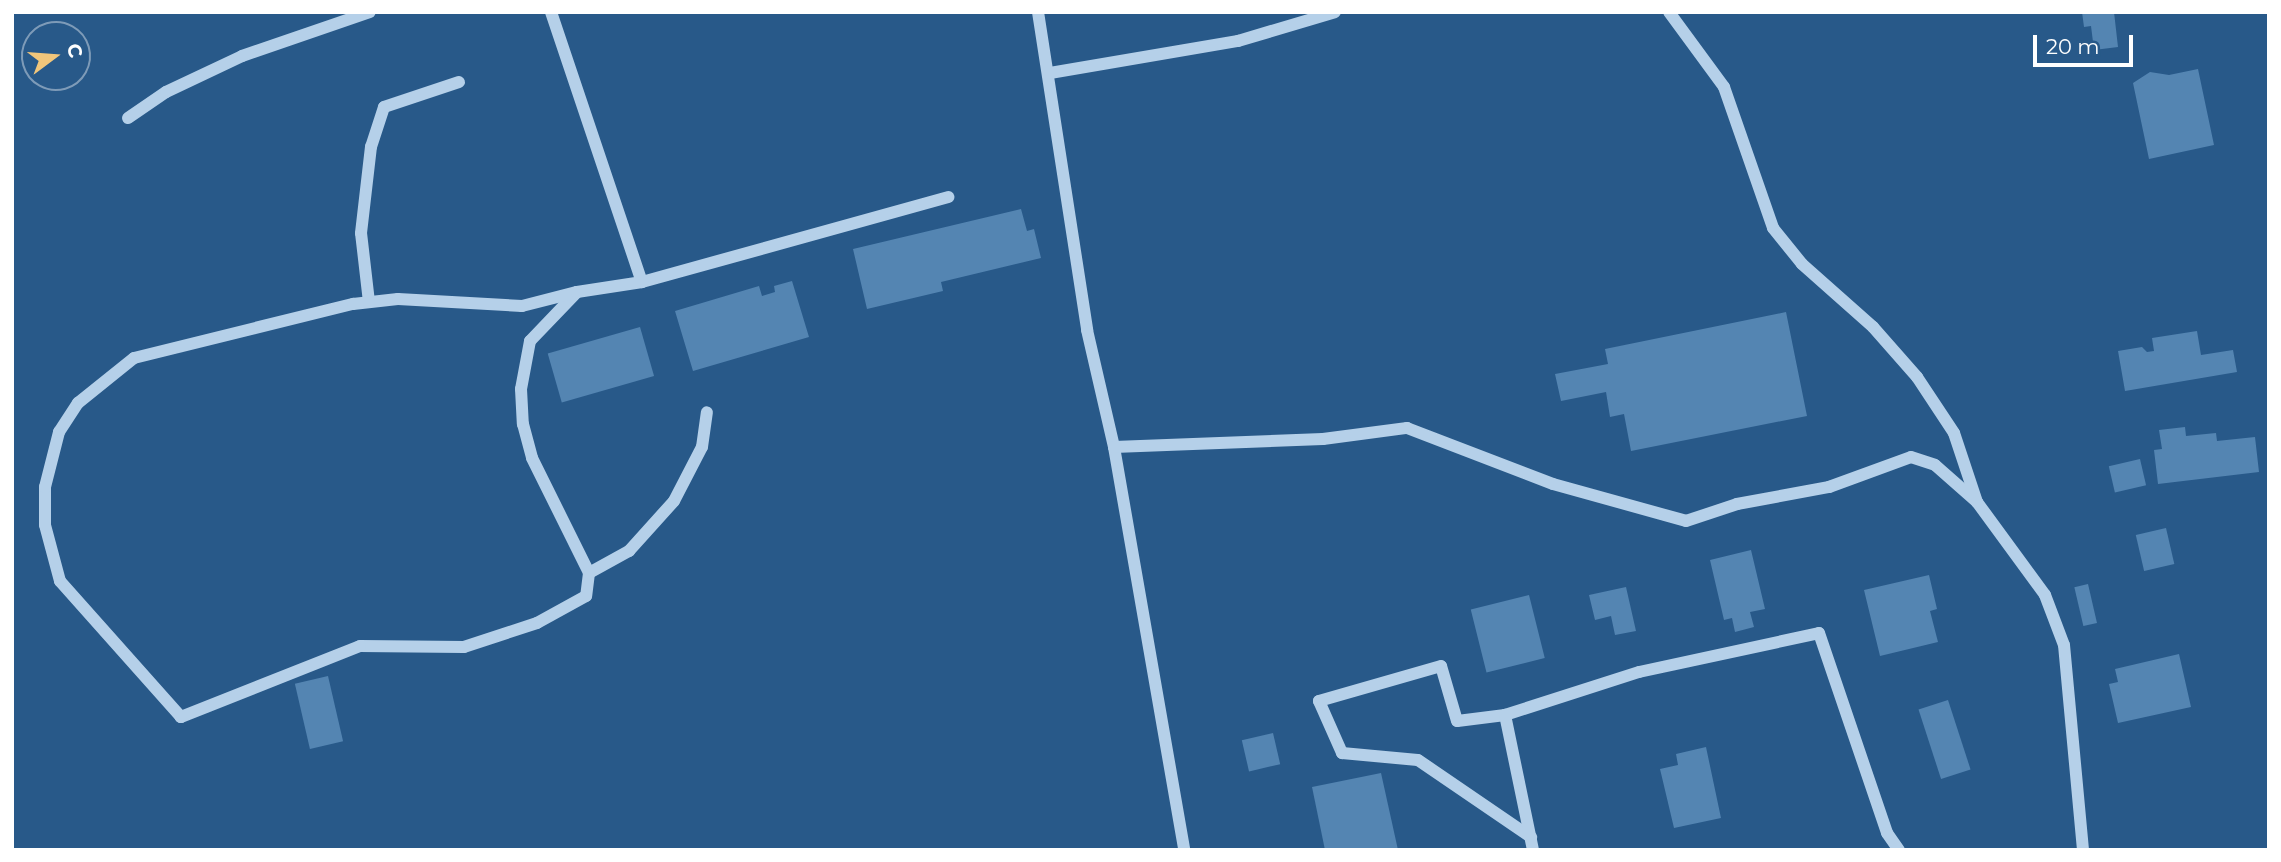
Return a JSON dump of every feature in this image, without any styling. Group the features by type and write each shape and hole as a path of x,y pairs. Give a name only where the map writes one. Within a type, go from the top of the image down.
{"street":[{"path":"128,118 166,92 242,57 370,12"},
{"path":"551,12 642,282"},
{"path":"1038,12 1051,73 1087,330 1114,447 1184,850"},
{"path":"1051,73 1238,41 1335,12"},
{"path":"1669,12 1724,87 1773,228 1802,264 1873,327 1917,377 1954,433 1977,502"},
{"path":"369,302 360,233 371,147 384,107 459,82"},
{"path":"577,292 530,341 522,412 532,457 589,573 586,596 537,623 464,647 360,646 304,664 181,717 60,581 45,525 51,458 59,432 78,403 103,380 134,358 369,302 398,299 477,307 522,306 577,292 642,282 948,197"},
{"path":"589,573 629,551 674,501 702,447 707,412"},
{"path":"1114,447 1323,439 1407,428 1553,484 1686,522 1737,504 1829,487 1910,457 1935,464 1977,502 2045,595 2064,645 2082,850"},
{"path":"1532,844 1418,760 1342,753 1319,701 1441,666 1457,720 1505,715 1639,672 1819,634 1887,833 1899,850"},
{"path":"1505,715 1532,844"}],"building":[{"path":"2082,12 2114,12 2118,47 2094,50 2091,26 2084,27"},
{"path":"2198,69 2214,145 2149,159 2133,83 2150,72 2169,75"},
{"path":"1021,209 1027,231 1034,229 1041,258 941,282 943,291 867,309 853,249"},
{"path":"792,281 809,337 693,371 675,311 759,286 762,296 775,292 774,286"},
{"path":"1786,312 1807,416 1631,451 1624,414 1610,417 1606,392 1561,401 1555,374 1608,364 1605,349"},
{"path":"640,327 654,376 562,402 548,353"},
{"path":"2197,331 2201,355 2233,350 2237,372 2125,391 2118,351 2142,347 2147,352 2154,351 2152,338"},
{"path":"2185,427 2186,436 2216,433 2217,441 2255,437 2259,472 2158,484 2154,450 2162,449 2159,430"},
{"path":"2140,459 2146,485 2115,493 2109,466"},
{"path":"2166,528 2174,564 2144,571 2136,535"},
{"path":"1751,550 1765,609 1750,612 1754,627 1735,632 1732,618 1724,620 1710,560"},
{"path":"1929,575 1937,609 1930,611 1938,642 1880,656 1864,590"},
{"path":"2088,584 2097,623 2083,626 2074,587"},
{"path":"1626,587 1636,631 1615,635 1611,616 1595,620 1589,595"},
{"path":"1529,595 1545,658 1487,673 1471,610"},
{"path":"2179,654 2191,707 2118,723 2109,684 2118,682 2115,669"},
{"path":"328,676 343,741 310,749 295,684"},
{"path":"1948,700 1971,769 1941,779 1919,710"},
{"path":"1273,733 1280,764 1249,771 1242,740"},
{"path":"1706,747 1721,818 1674,828 1660,769 1678,765 1676,754"},
{"path":"1381,773 1398,850 1325,850 1312,787"}]}
